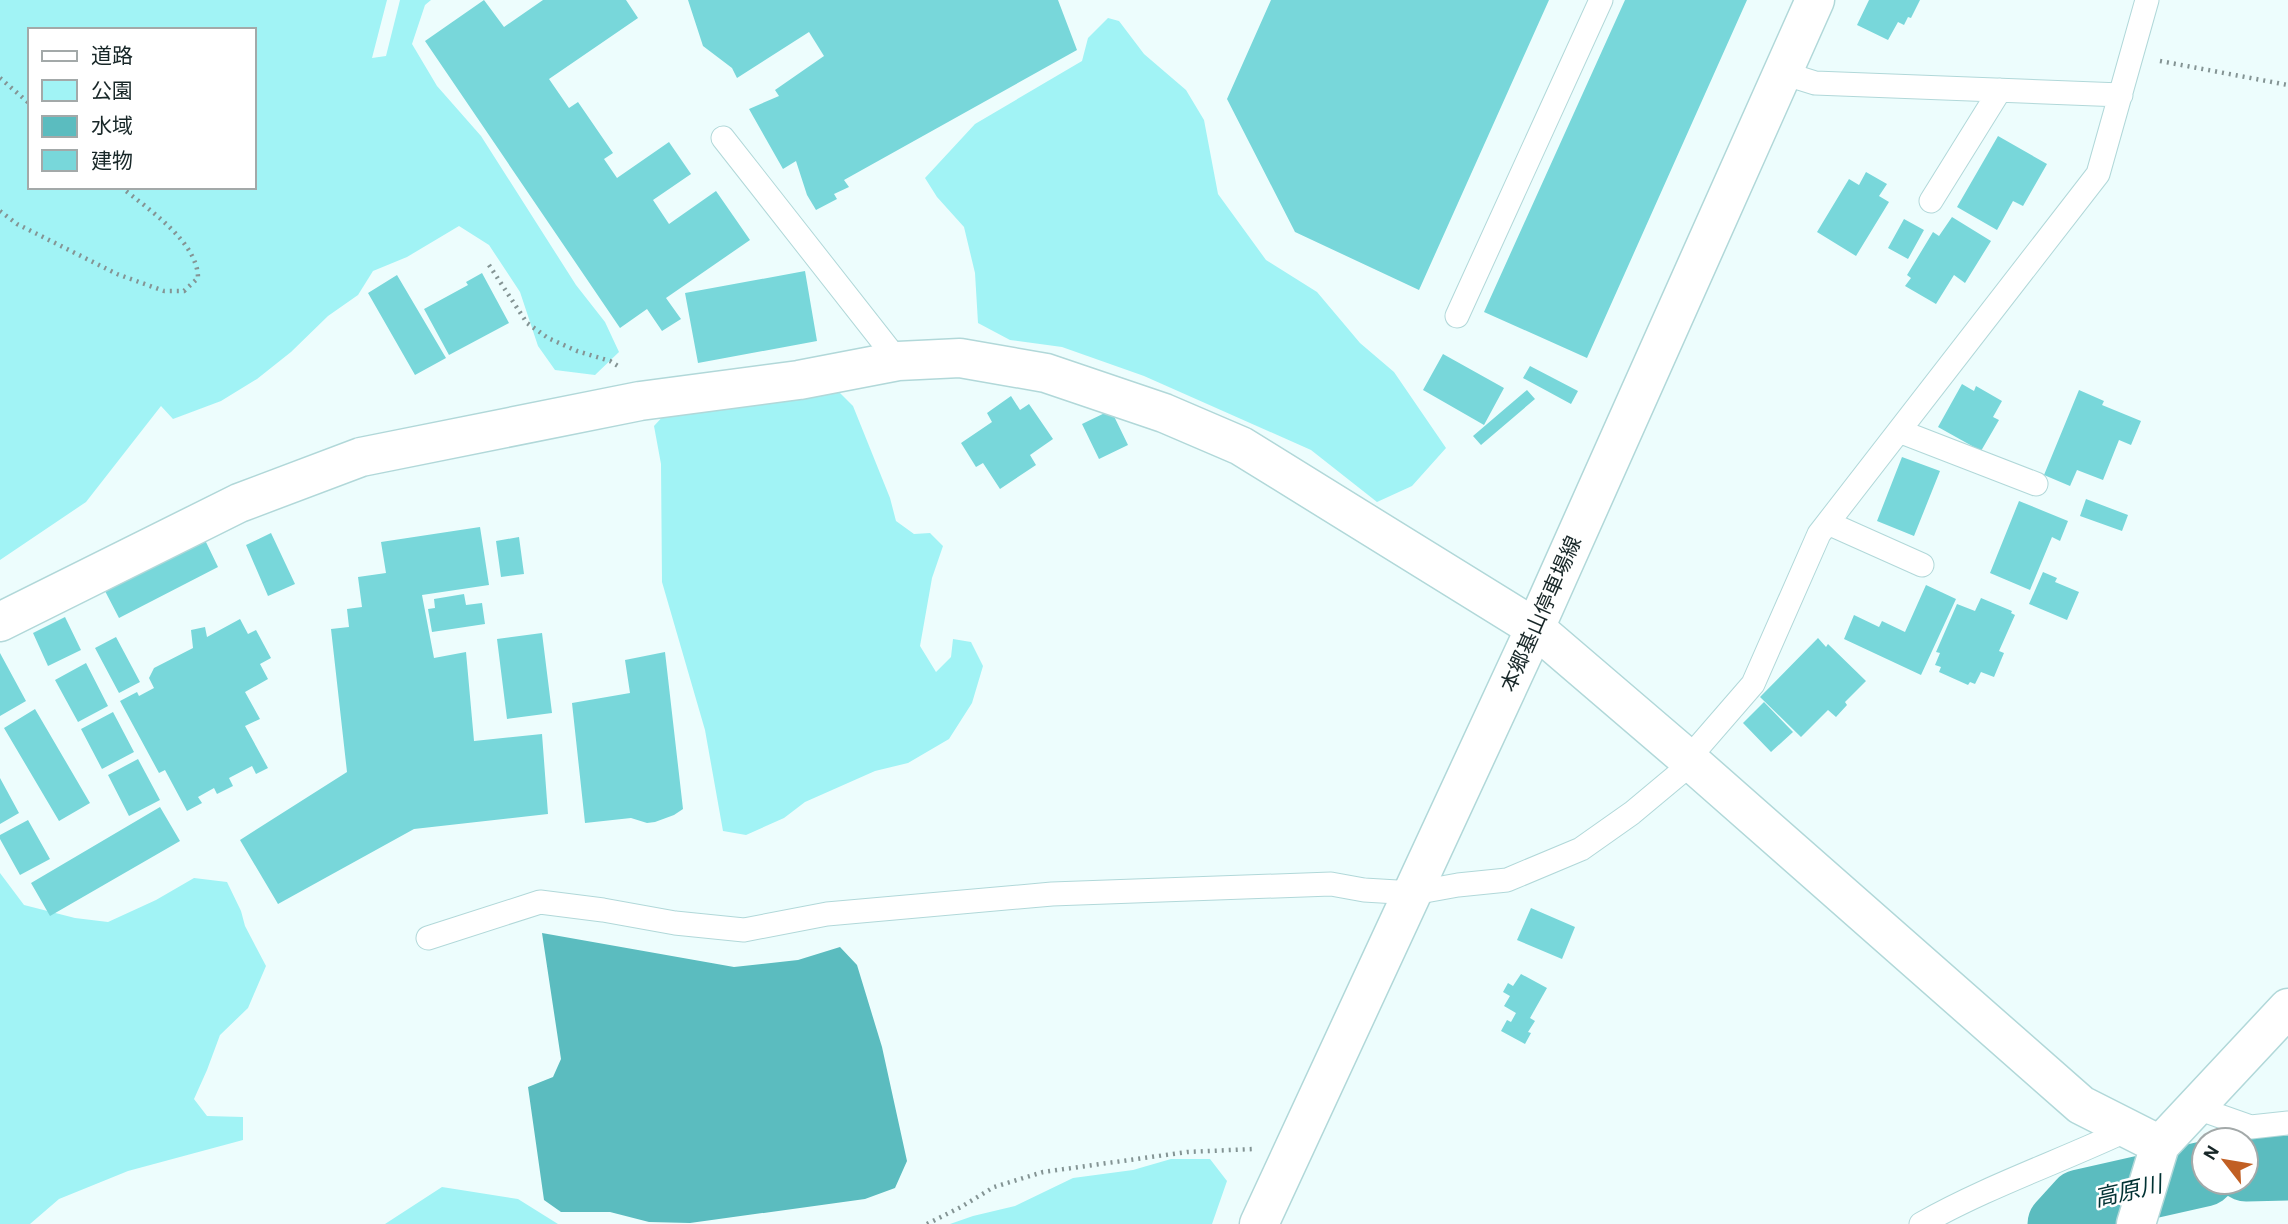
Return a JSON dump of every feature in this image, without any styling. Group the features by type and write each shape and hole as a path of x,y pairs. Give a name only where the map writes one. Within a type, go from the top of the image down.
{"street":[{"name":"本郷基山停車場線","path":"1259,1224 1535,628 1815,0"},
{"path":"0,622 239,503 361,457 640,401 799,380 898,361 960,358 1046,373 1164,414 1241,446 1535,628 2081,1105 2143,1137"},
{"path":"2143,1137 2197,1108 2288,1008"},
{"path":"2136,1224 2143,1137"}],"lane":[{"path":"1458,316 1601,0"},
{"path":"428,939 540,902 675,923 744,930 827,914 1052,894 1331,884 1364,890 1414,893 1507,880 1581,849 1632,813 1690,761 1753,684 1819,534 2098,174 2147,0"},
{"path":"1783,73 1815,83 2121,95"},
{"path":"1931,201 2000,90"},
{"path":"723,138 898,361"},
{"path":"1899,431 2036,484"},
{"path":"1828,523 1922,565"},
{"path":"2197,1108 2251,1127 2288,1123"},
{"path":"1921,1224 1954,1205 2066,1158 2143,1137"}],"path":[{"path":"2132,56 2288,85"},
{"path":"0,78 28,102"},
{"path":"0,211 18,224 117,274 164,291 184,291 198,278 198,265 186,244 123,189"},
{"path":"489,265 527,323 548,338 577,351 610,360 632,378 640,401"},
{"path":"927,1224 994,1187 1043,1172 1187,1152 1293,1148"}],"green space":[{"path":"0,0 387,0 372,58 386,56 400,0 431,0 425,5 412,44 437,86 481,136 576,285 605,322 619,352 595,375 555,370 538,346 520,292 489,245 459,226 407,257 373,271 358,295 328,316 291,352 257,379 221,401 173,419 161,406 86,502 0,560"},
{"path":"1108,18 1119,21 1144,54 1186,90 1204,120 1218,194 1266,260 1317,292 1360,343 1394,372 1446,448 1412,486 1377,502 1311,450 1144,376 1062,347 1010,340 978,323 975,273 964,227 937,197 925,178 975,124 1082,61 1088,38"},
{"path":"834,387 853,406 890,498 896,521 914,534 930,533 943,546 932,578 920,646 936,672 951,657 953,639 971,642 983,666 972,703 949,739 908,763 875,771 805,802 784,818 746,835 723,831 705,730 662,582 661,464 654,426 666,413"},
{"path":"0,873 24,905 75,918 108,922 156,900 194,878 227,882 245,926 266,966 248,1008 220,1035 194,1099 207,1116 243,1117 243,1140 128,1171 59,1199 30,1224 0,1224"},
{"path":"1171,1159 1210,1159 1227,1181 1212,1224 950,1224 1015,1206 1073,1178 1133,1170"},
{"path":"442,1187 518,1199 558,1224 385,1224"}],"water":[{"path":"542,933 734,967 798,960 840,947 857,965 882,1047 907,1161 895,1188 865,1199 690,1223 649,1222 610,1212 561,1212 544,1200 528,1087 553,1077 561,1059"}],"building":[{"path":"484,0 504,27 543,0 626,0 638,18 549,79 569,108 578,102 613,153 604,159 617,178 669,142 691,174 653,200 669,224 716,191 750,240 666,298 681,319 662,331 647,309 620,328 425,41"},
{"path":"688,0 1058,0 1077,50 844,180 849,187 834,194 837,199 816,210 807,195 796,161 783,169 749,109 779,96 775,90 824,56 809,32 737,78 732,68 703,46"},
{"path":"1271,0 1549,0 1419,290 1295,232 1227,99"},
{"path":"1625,0 1747,0 1587,358 1484,312"},
{"path":"1869,0 1920,0 1911,18 1908,17 1904,25 1898,22 1888,40 1857,25"},
{"path":"1998,136 2047,164 2023,206 2013,201 1997,230 1957,207"},
{"path":"1866,172 1887,184 1879,196 1889,202 1856,256 1817,232 1849,179 1859,185"},
{"path":"1952,217 1991,241 1965,283 1954,275 1936,304 1905,286 1911,278 1907,275 1933,232 1939,236"},
{"path":"1904,219 1924,230 1908,259 1888,248"},
{"path":"805,271 817,341 698,363 685,293"},
{"path":"482,273 509,323 449,355 424,309 468,285 466,282"},
{"path":"397,275 446,358 415,375 368,293"},
{"path":"1443,354 1504,388 1484,425 1423,390"},
{"path":"1530,366 1578,391 1571,404 1523,378"},
{"path":"1962,384 1974,391 1976,386 2002,401 1993,417 1999,420 1981,451 1938,427"},
{"path":"1527,390 1535,399 1481,445 1473,436"},
{"path":"2079,390 2104,401 2102,405 2141,421 2131,445 2119,440 2103,480 2077,470 2070,486 2044,475"},
{"path":"1011,396 1020,410 1029,404 1053,439 1030,455 1036,465 1000,489 983,463 976,467 961,443 992,422 987,413"},
{"path":"1111,410 1128,445 1099,459 1082,424"},
{"path":"1902,457 1940,471 1914,536 1877,521"},
{"path":"2086,499 2128,515 2122,531 2080,516"},
{"path":"2019,501 2068,521 2060,541 2052,537 2030,590 1990,573"},
{"path":"480,527 489,585 422,595 434,658 466,652 474,741 542,734 548,814 414,829 278,904 240,840 347,772 331,629 349,627 347,609 362,607 358,577 386,573 381,542"},
{"path":"271,533 295,584 268,596 246,545"},
{"path":"519,537 524,574 501,577 496,541"},
{"path":"205,540 218,567 119,618 105,591"},
{"path":"2043,572 2057,578 2055,582 2079,592 2067,620 2029,604"},
{"path":"1926,585 1956,599 1921,675 1844,639 1854,615 1879,627 1882,621 1905,632"},
{"path":"464,594 466,605 482,603 485,624 432,632 428,609 435,608 434,599"},
{"path":"1981,598 2012,611 2015,615 1999,651 2004,653 1994,677 1981,672 1975,684 1970,682 1968,685 1939,672 1941,667 1935,665 1940,653 1936,652 1957,604 1975,611"},
{"path":"65,617 81,650 48,666 33,633"},
{"path":"240,619 248,634 256,630 271,658 260,664 268,679 245,692 260,719 245,726 268,768 256,774 252,766 229,778 233,786 217,794 214,788 198,797 202,803 187,811 165,770 159,773 120,701 137,692 139,696 154,688 149,678 154,668 193,648 191,630 205,627 207,637"},
{"path":"542,633 552,713 507,719 497,639"},
{"path":"116,637 140,682 119,693 95,648"},
{"path":"1818,638 1826,647 1828,644 1866,681 1845,702 1847,705 1836,717 1828,710 1801,737 1760,697"},
{"path":"665,652 683,809 655,822 647,823 631,818 585,823 572,703 630,693 625,660"},
{"path":"0,653 26,701 0,716"},
{"path":"86,663 108,706 78,722 55,680"},
{"path":"1764,702 1793,732 1771,752 1743,723"},
{"path":"35,709 90,803 59,821 4,728"},
{"path":"113,712 134,752 102,769 81,729"},
{"path":"138,759 160,800 129,816 108,775"},
{"path":"0,778 19,813 0,824"},
{"path":"160,807 180,841 50,916 31,883"},
{"path":"28,820 50,859 20,875 0,835"},
{"path":"1531,908 1575,927 1562,959 1517,940"},
{"path":"1521,974 1547,988 1530,1018 1535,1021 1525,1044 1501,1031 1507,1020 1511,1022 1516,1013 1504,1006 1510,996 1503,992 1508,983 1513,986"}],"waterway":[{"name":"高原川","path":"2260,1169 2288,1168"},
{"name":"高原川","path":"2060,1224 2080,1202 2190,1177"}]}
